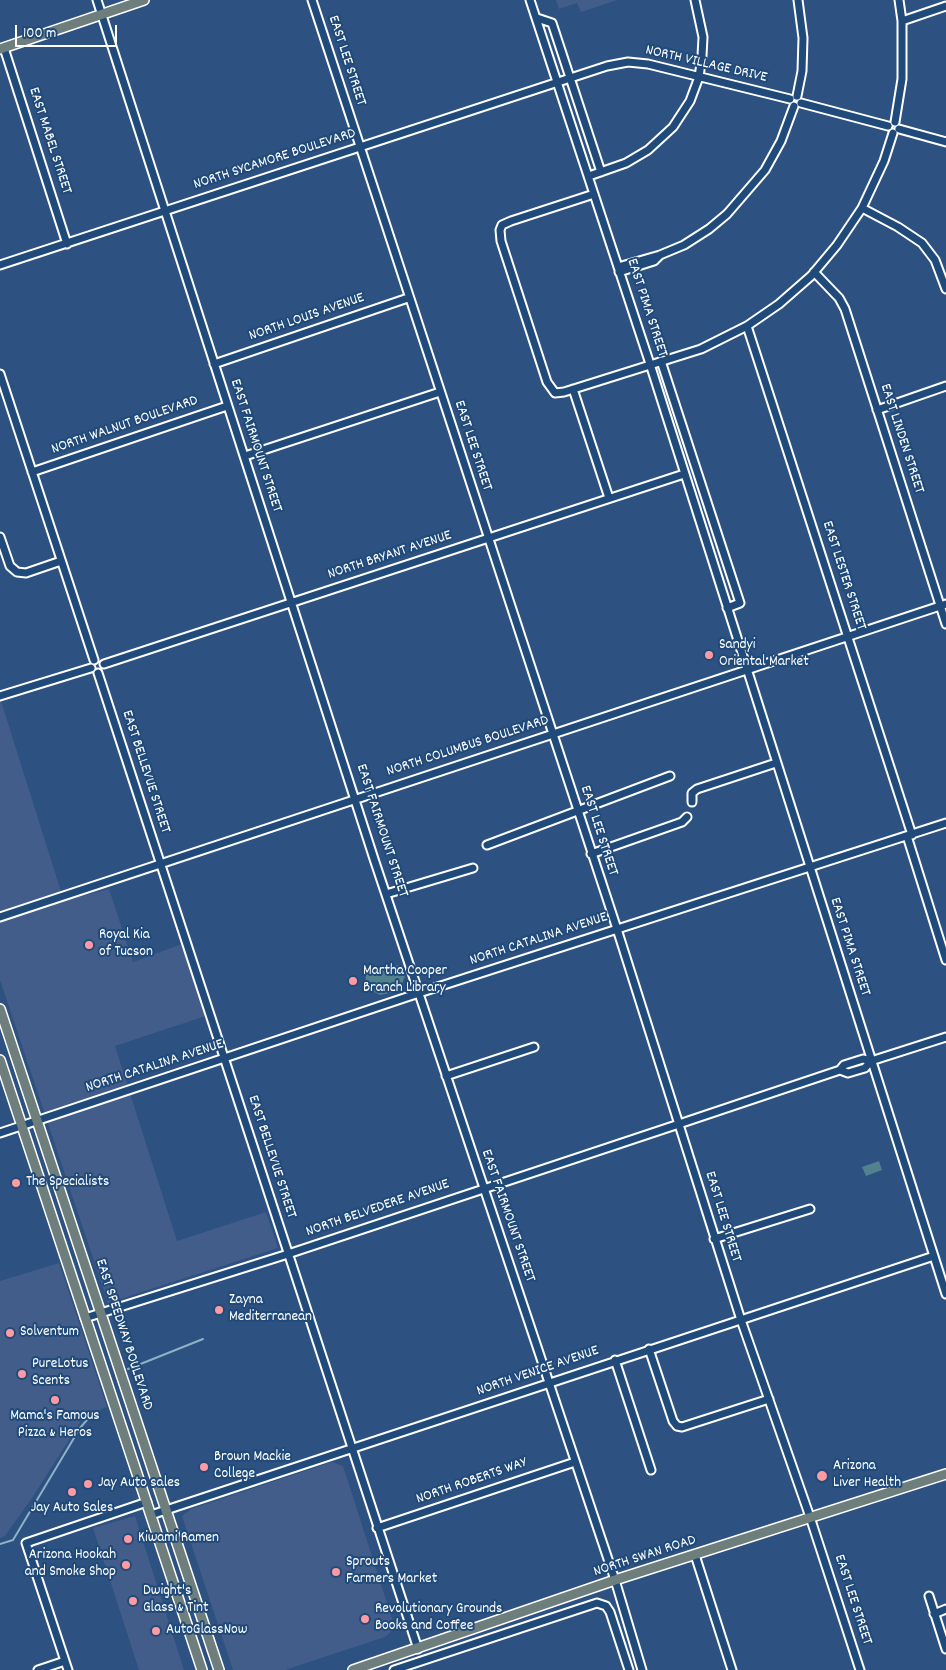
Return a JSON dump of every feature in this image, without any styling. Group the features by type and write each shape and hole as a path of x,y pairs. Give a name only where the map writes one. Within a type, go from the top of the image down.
{"main road":[{"path":"2,48 144,0"},
{"name":"EAST SPEEDWAY BOULEVARD","path":"0,1009 2,1023 37,1120 218,1670"},
{"name":"EAST SPEEDWAY BOULEVARD","path":"0,1060 202,1670"},
{"name":"NORTH SWAN ROAD","path":"353,1670 615,1580 946,1474"}],"street":[{"name":"EAST FAIRMOUNT STREET","path":"97,0 291,603 483,1188 615,1580 642,1670"},
{"name":"EAST LEE STREET","path":"312,0 616,929 714,1239 810,1517 860,1670"},
{"name":"EAST PIMA STREET","path":"530,0 650,364 946,1294"},
{"path":"589,176 626,163 648,150 673,127 690,101 699,77 703,38 695,0"},
{"path":"619,270 684,245 709,229 748,192 765,170 781,141 795,101 802,72 803,38 798,0"},
{"path":"900,0 902,79 891,124 896,131 946,142"},
{"path":"902,21 946,6"},
{"path":"537,18 552,23 600,172"},
{"name":"EAST MABEL STREET","path":"2,48 67,244"},
{"name":"NORTH VILLAGE DRIVE","path":"557,80 628,62 648,64 891,124"},
{"name":"NORTH SYCAMORE BOULEVARD","path":"0,265 557,80"},
{"path":"594,194 510,221 502,225 500,230 501,241 547,382 553,391 559,393 700,349 747,326 780,304 814,272 837,245 862,208 896,131"},
{"path":"862,208 906,231 922,243 935,260 946,289"},
{"name":"EAST LINDEN STREET","path":"814,272 839,298 845,309 943,605 946,624"},
{"name":"NORTH LOUIS AVENUE","path":"214,364 408,298"},
{"name":"EAST LESTER STREET","path":"747,326 848,636 946,960"},
{"name":"EAST PIMA STREET","path":"661,361 740,603 727,608"},
{"path":"1,379 94,660 91,668"},
{"path":"877,410 946,386"},
{"path":"573,389 609,498"},
{"path":"245,456 440,392"},
{"name":"NORTH WALNUT BOULEVARD","path":"32,472 228,406"},
{"name":"NORTH BRYANT AVENUE","path":"104,664 684,474"},
{"path":"0,536 10,566 16,572 26,572 61,561"},
{"name":"NORTH COLUMBUS BOULEVARD","path":"0,917 943,605"},
{"path":"91,668 98,673 103,670 104,664 100,660 94,660"},
{"path":"0,696 91,668"},
{"name":"EAST BELLEVUE STREET","path":"98,673 418,1649"},
{"path":"692,802 692,793 697,789 776,763"},
{"path":"487,845 670,776"},
{"path":"591,854 682,822 687,817"},
{"name":"NORTH CATALINA AVENUE","path":"0,1132 419,993 946,823"},
{"path":"386,894 473,868"},
{"path":"871,1061 946,1037"},
{"path":"446,1076 534,1047"},
{"name":"NORTH BELVEDERE AVENUE","path":"86,1318 288,1254 840,1070 848,1074 865,1068 871,1061"},
{"path":"714,1239 810,1209"},
{"name":"NORTH VENICE AVENUE","path":"151,1515 934,1256"},
{"path":"649,1349 673,1421 677,1426 682,1427 769,1399"},
{"path":"615,1360 651,1470"},
{"name":"NORTH ROBERTS WAY","path":"377,1528 575,1462"},
{"path":"68,1670 26,1543 147,1502"},
{"path":"695,1555 732,1670"},
{"path":"929,1596 946,1649"},
{"name":"NORTH SWAN ROAD","path":"394,1670 593,1604 606,1606 612,1616 629,1670"},
{"path":"934,1614 946,1609"},
{"path":"38,1670 65,1661"}],"shaded area":[{"path":"556,0 617,0 581,12 577,3 559,9"},
{"path":"0,698 64,901 109,889 133,962 182,944 206,1016 115,1046 177,1241 266,1212 278,1248 108,1303 0,980"},
{"path":"59,1263 107,1407 85,1415 32,1498 5,1536 0,1538 0,1281"},
{"path":"332,1462 343,1466 395,1628 385,1637 285,1670 233,1670 182,1516 191,1509"},
{"path":"135,1516 184,1670 139,1670 93,1528"}],"green space":[{"path":"403,965 405,976 402,984 394,992 380,995 365,987 366,974 375,967"},
{"path":"879,1161 882,1170 866,1176 862,1167"}],"waterway":[{"path":"128,1369 203,1339"},
{"path":"0,1544 13,1540 80,1428 92,1414"}],"place":[{"name":"Sandyi Oriental Market","path":"709,655"},
{"name":"Royal Kia of Tucson","path":"89,945"},
{"name":"Martha Cooper Branch Library","path":"353,981"},
{"name":"The Specialists","path":"16,1183"},
{"name":"Zayna Mediterranean","path":"219,1310"},
{"name":"Solventum","path":"10,1333"},
{"name":"PureLotus Scents","path":"22,1374"},
{"name":"Mama's Famous Pizza & Heros","path":"55,1400"},
{"name":"Brown Mackie College","path":"204,1467"},
{"name":"Arizona Liver Health","path":"822,1476"},
{"name":"Jay Auto sales","path":"88,1484"},
{"name":"Jay Auto Sales","path":"72,1492"},
{"name":"Kiwami Ramen","path":"128,1539"},
{"name":"Arizona Hookah and Smoke Shop","path":"126,1565"},
{"name":"Sprouts Farmers Market","path":"336,1572"},
{"name":"Dwight's Glass & Tint","path":"133,1601"},
{"name":"Revolutionary Grounds Books and Coffee","path":"365,1619"},
{"name":"AutoGlassNow","path":"156,1631"}]}
